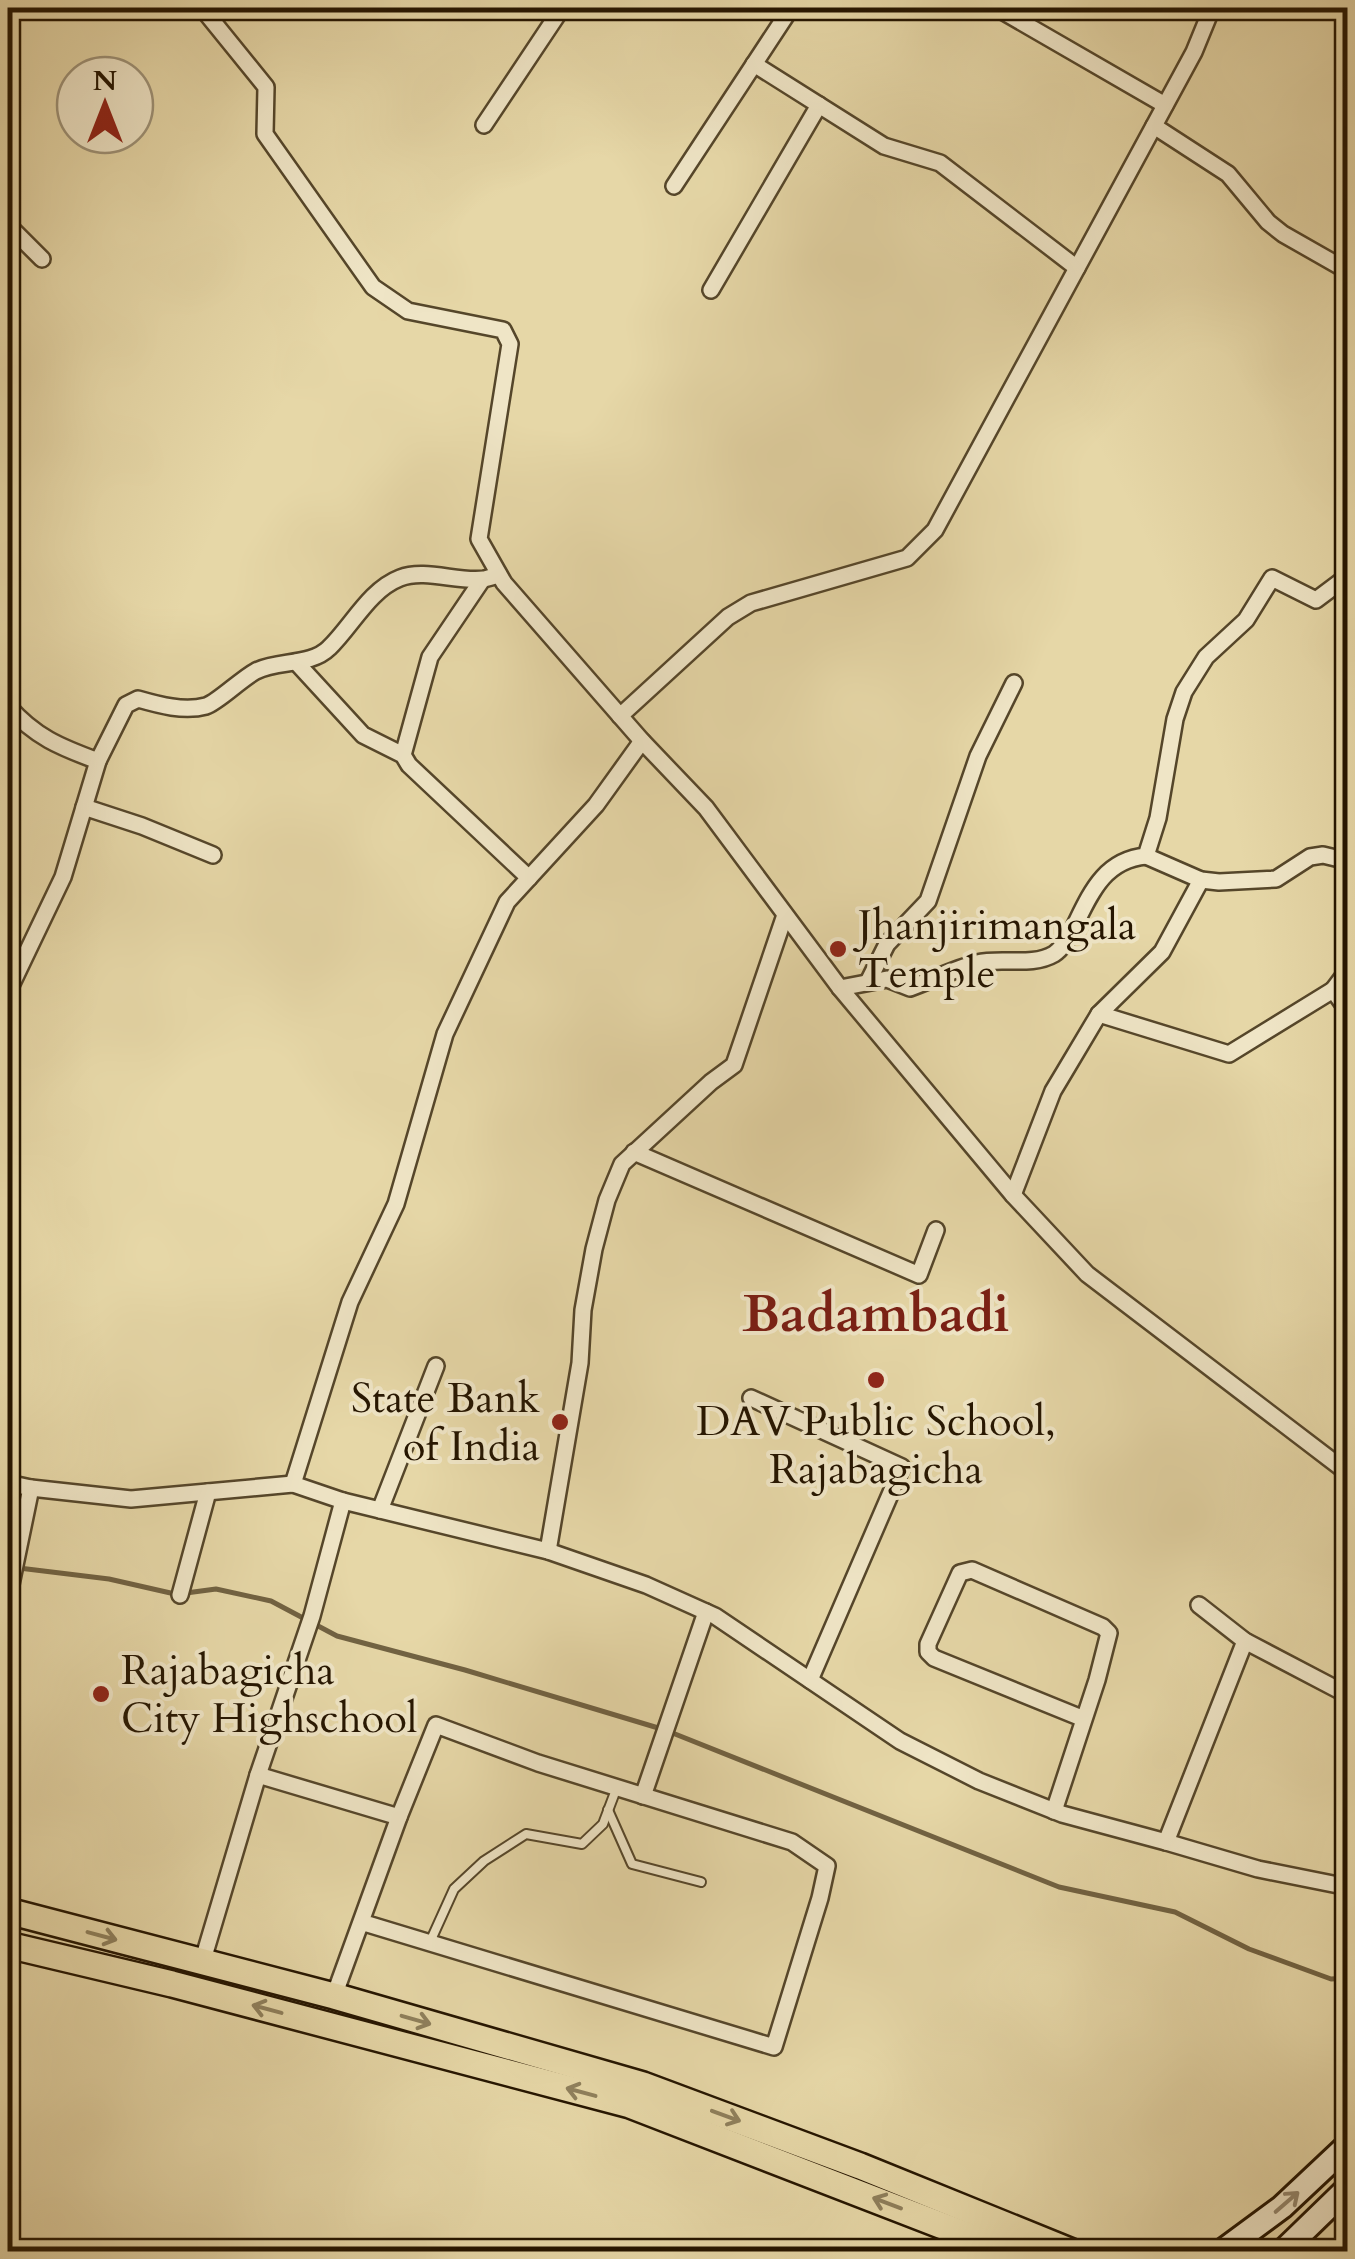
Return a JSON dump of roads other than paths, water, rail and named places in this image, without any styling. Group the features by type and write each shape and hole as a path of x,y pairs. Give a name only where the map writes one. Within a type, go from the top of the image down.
{"main road":[{"path":"8,1911 334,1996 643,2086 860,2166 1072,2252"},
{"path":"8,1945 172,1984 630,2105 1010,2252"},
{"path":"1222,2252 1282,2207 1348,2146"},
{"path":"1282,2252 1348,2188"}],"street":[{"path":"202,8 266,86 265,134 373,287 408,312 503,330 510,344 479,539 504,583 706,808 840,988 1013,1195 1086,1274 1348,1473"},
{"path":"484,125 562,8"},
{"path":"674,186 791,8"},
{"path":"928,8 948,8"},
{"path":"997,8 1166,105"},
{"path":"620,716 728,617 751,603 907,558 935,530 1166,105 1212,8"},
{"path":"754,64 884,146 940,164 1077,268"},
{"path":"712,290 819,105"},
{"path":"1154,126 1228,174 1283,234 1348,271"},
{"path":"8,225 42,259"},
{"path":"8,992 63,877 98,762 126,705 138,699 161,706 211,705 233,685 260,669 326,652 383,588 402,576 482,580 499,575"},
{"path":"1146,856 1164,791 1176,718 1184,692 1206,657 1246,620 1272,578 1316,600 1348,576"},
{"path":"402,755 430,657 482,580"},
{"path":"296,662 362,735 402,755 529,878"},
{"path":"868,982 887,944 928,901 978,756 1014,683"},
{"path":"8,706 50,743 98,762"},
{"path":"293,1484 350,1302 396,1204 446,1034 507,902 596,805 642,741"},
{"path":"84,807 213,854"},
{"path":"840,988 887,978 910,988 979,962 1037,959 1054,954 1066,942 1094,889 1127,858 1146,856 1201,880 1219,882 1276,879 1310,857 1323,855 1348,861"},
{"path":"1013,1195 1053,1092 1099,1014 1162,952 1201,880"},
{"path":"548,1551 580,1363 583,1310 594,1249 614,1182 622,1164 634,1152 734,1065 785,914"},
{"path":"1099,1014 1229,1054 1333,990 1348,970"},
{"path":"1333,990 1348,1012"},
{"path":"634,1152 919,1275 936,1230"},
{"path":"380,1510 436,1366"},
{"path":"751,1398 902,1467 810,1680"},
{"path":"8,1483 131,1499 293,1484 342,1501 548,1551 646,1585 716,1616 900,1741 979,1781 1054,1811 1258,1870 1348,1887"},
{"path":"8,1600 32,1488"},
{"path":"180,1594 208,1492"},
{"path":"202,1963 258,1775 312,1616 342,1501"},
{"path":"1054,1811 1098,1680 1110,1633 972,1570 960,1573 928,1644 928,1652 934,1658 1084,1719"},
{"path":"1199,1605 1245,1641 1348,1696"},
{"path":"643,1796 706,1612"},
{"path":"1166,1842 1245,1641"},
{"path":"334,1996 399,1817 436,1725 538,1762 792,1842 828,1866 774,2047 361,1922"},
{"path":"258,1775 399,1817"}],"lane":[{"path":"430,1943 454,1889 484,1861 526,1834 582,1844 603,1824 617,1787"},
{"path":"608,1810 632,1864 701,1882"}],"waterway":[{"path":"19,1568 109,1579 175,1594"},
{"path":"186,1593 216,1589 271,1601 337,1636 665,1730 1059,1887 1175,1912 1249,1949 1331,1979 1348,1978"}],"place":[{"name":"Jhanjirimangala Temple","path":"838,949"},
{"name":"DAV Public School, Rajabagicha","path":"876,1380"},
{"name":"State Bank of India","path":"560,1422"},
{"name":"Rajabagicha City Highschool","path":"101,1694"}],"district":[{"name":"Badambadi","path":"876,1315"}]}
